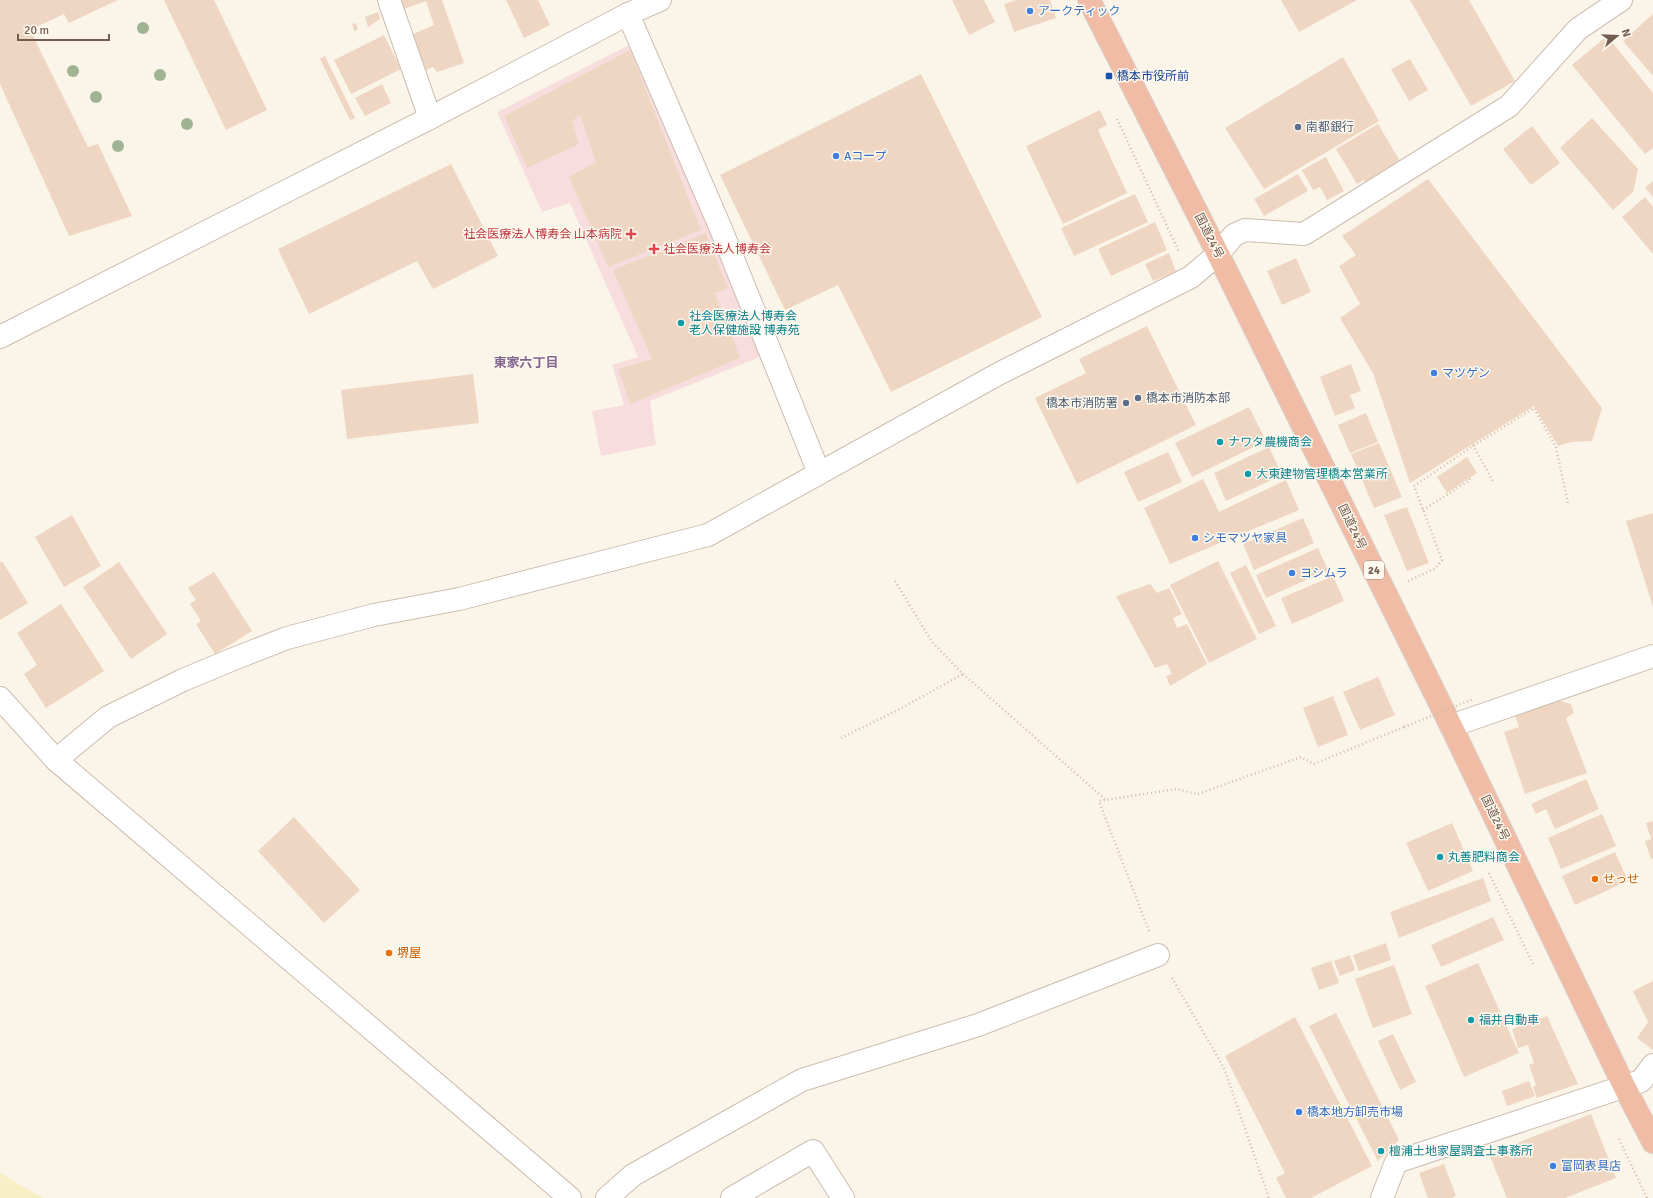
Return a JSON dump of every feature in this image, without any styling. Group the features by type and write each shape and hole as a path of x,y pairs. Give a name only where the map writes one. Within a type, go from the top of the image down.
{"highway":[{"name":"国道24号","path":"1089,0 1218,254 1451,726 1624,1086 1653,1142"}],"street":[{"path":"389,0 430,118"},
{"path":"0,336 430,118 628,14 660,0"},
{"path":"56,760 108,717 183,680 280,641 374,615 438,604 697,538 719,529 1000,373 1191,277 1218,254 1234,235 1245,230 1304,234 1508,106 1578,29 1621,0"},
{"path":"628,14 721,229 819,473"},
{"path":"1451,726 1653,656"},
{"path":"0,698 56,760 570,1198"},
{"path":"607,1198 633,1175 802,1080 978,1025 1158,954"},
{"path":"1382,1198 1396,1162 1641,1081 1653,1065"},
{"path":"732,1198 813,1151 843,1198"}],"path":[{"path":"1402,583 1436,568 1442,560 1414,486 1473,445 1534,408 1556,447 1568,504"},
{"path":"1473,445 1494,483"},
{"path":"1422,510 1470,480 1469,478"},
{"path":"895,581 932,642 963,674 1106,800"},
{"path":"841,738 896,711 963,674"},
{"path":"1269,1198 1224,1068 1158,954 1099,801 1176,789 1198,794 1301,757 1314,764 1473,699"}],"shaded area":[{"name":"社会医療法人博寿会","path":"633,43 762,356 650,401 656,445 601,456 592,411 624,405 612,365 638,357 570,203 542,212 497,112"}],"sand":[{"path":"0,1173 43,1198 0,1198"}],"building":[{"path":"0,0 118,0 69,23 64,14 30,30 88,147 98,144 132,216 69,236 0,84"},
{"path":"164,0 214,0 267,110 226,130"},
{"path":"401,0 442,0 464,63 437,72 433,67 426,70 411,35 434,25 426,1 404,9"},
{"path":"506,0 538,0 550,25 524,38"},
{"path":"952,0 984,0 995,22 969,35"},
{"name":"アークティック","path":"1016,0 1050,0 1056,18 1014,32 1004,4"},
{"path":"1281,0 1357,0 1299,32"},
{"path":"1410,0 1469,0 1515,81 1471,106"},
{"path":"378,12 380,19 368,27 365,17"},
{"path":"1653,14 1653,76 1623,41"},
{"path":"356,23 358,30 354,31 352,24"},
{"path":"384,35 401,69 351,94 334,60"},
{"path":"1607,36 1653,93 1653,148 1645,154 1572,65"},
{"name":"社会医療法人博寿会 山本病院","path":"630,50 701,230 608,267 569,177 596,162 580,115 572,121 579,144 527,168 504,116"},
{"path":"325,56 355,118 350,120 320,59"},
{"path":"1343,57 1379,121 1264,189 1225,128"},
{"path":"1410,59 1428,90 1409,101 1391,69"},
{"path":"921,74 1042,317 891,392 838,285 785,310 720,175"},
{"path":"382,84 391,103 365,116 355,98"},
{"path":"1100,110 1107,125 1098,130 1127,193 1063,224 1026,146"},
{"path":"1592,118 1638,169 1633,192 1613,210 1560,148"},
{"path":"1378,124 1403,166 1368,187 1364,180 1357,184 1336,149"},
{"path":"1532,126 1560,163 1531,185 1503,149"},
{"path":"1326,157 1344,191 1327,200 1320,187 1313,190 1302,170"},
{"path":"451,164 498,256 433,289 417,261 309,314 278,249"},
{"path":"1298,174 1308,191 1264,216 1254,199"},
{"path":"1428,179 1602,408 1592,441 1571,442 1558,446 1534,406 1410,483 1373,373 1340,318 1360,304 1339,266 1356,255 1342,236"},
{"path":"1653,181 1653,197 1645,188"},
{"path":"1135,194 1148,222 1074,256 1061,228"},
{"path":"1645,197 1653,207 1653,254 1622,217"},
{"path":"1155,222 1167,250 1111,276 1098,249"},
{"name":"社会医療法人博寿会 老人保健施設 博寿苑","path":"706,233 728,288 715,293 740,358 630,404 618,369 652,359 613,270"},
{"path":"1169,253 1176,272 1153,281 1145,264"},
{"path":"1296,258 1311,292 1282,305 1267,271"},
{"path":"1147,326 1196,425 1077,484 1035,398 1086,373 1079,359"},
{"path":"1351,364 1361,391 1350,395 1355,408 1335,416 1320,377"},
{"path":"473,374 479,423 347,439 341,390"},
{"name":"ナワタ農機商会","path":"1249,407 1266,441 1192,477 1175,443"},
{"path":"1366,413 1378,442 1350,453 1338,425"},
{"path":"1379,443 1402,497 1374,508 1351,454"},
{"name":"大東建物管理橋本営業所","path":"1269,447 1282,475 1226,501 1214,473"},
{"path":"1168,452 1182,482 1138,502 1124,472"},
{"path":"1467,457 1477,473 1447,493 1437,477"},
{"name":"シモマツヤ家具","path":"1203,479 1219,512 1286,480 1299,510 1170,564 1144,508"},
{"path":"1407,507 1429,563 1407,571 1384,515"},
{"path":"1653,513 1653,607 1626,521"},
{"path":"72,515 101,566 64,587 35,537"},
{"path":"1303,518 1314,543 1254,570 1243,544"},
{"name":"ヨシムラ","path":"1318,548 1328,570 1266,598 1256,575"},
{"path":"2,561 28,603 0,620 0,563"},
{"path":"1218,561 1257,639 1209,663 1170,585"},
{"path":"119,562 167,634 131,659 83,587"},
{"path":"1246,565 1276,626 1259,634 1230,573"},
{"path":"214,572 252,631 215,654 196,624 201,621 190,604 196,600 188,588"},
{"path":"1333,576 1344,601 1292,624 1281,598"},
{"path":"1150,584 1157,593 1169,588 1182,614 1173,618 1177,628 1187,624 1207,664 1170,686 1166,676 1172,674 1167,664 1155,668 1116,596"},
{"path":"61,604 104,671 46,708 24,674 37,665 17,633"},
{"path":"1378,677 1395,715 1360,730 1343,692"},
{"path":"1333,696 1348,735 1318,747 1303,708"},
{"path":"1557,700 1571,704 1574,713 1566,718 1587,773 1525,794 1504,732 1519,727 1515,716"},
{"path":"1586,779 1599,809 1555,829 1546,809 1536,814 1531,804"},
{"path":"1602,814 1616,846 1561,869 1548,838"},
{"path":"294,817 360,890 324,923 258,851"},
{"path":"1653,821 1653,859 1651,859 1645,841 1651,839 1646,823"},
{"name":"丸善肥料商会","path":"1452,823 1473,871 1428,891 1406,843"},
{"name":"せっせ","path":"1615,852 1628,881 1575,905 1562,876"},
{"path":"1483,878 1491,901 1399,938 1390,912"},
{"path":"1493,917 1504,940 1441,967 1431,945"},
{"path":"1386,943 1391,960 1359,971 1353,955"},
{"path":"1350,955 1355,970 1340,976 1334,961"},
{"path":"1331,961 1339,983 1319,990 1311,968"},
{"name":"福井自動車","path":"1478,963 1519,1053 1464,1077 1425,986"},
{"path":"1394,965 1412,1014 1373,1028 1355,979"},
{"path":"1653,981 1653,1050 1637,1038 1648,1022 1633,991"},
{"path":"1336,1013 1399,1140 1378,1161 1309,1026"},
{"path":"1547,1016 1578,1084 1537,1098 1533,1087 1536,1085 1529,1065 1534,1063 1528,1045 1518,1048 1512,1029"},
{"path":"1295,1017 1372,1166 1311,1198 1286,1198 1276,1178 1285,1173 1225,1056"},
{"path":"1393,1034 1416,1082 1400,1090 1378,1041"},
{"path":"1529,1081 1535,1096 1507,1106 1502,1091"},
{"name":"富岡表具店","path":"1591,1114 1616,1178 1565,1198 1507,1198 1489,1154"},
{"path":"1444,1164 1456,1196 1452,1198 1428,1198 1419,1173"}],"place":[{"name":"アークティック","path":"1030,11"},
{"name":"橋本市役所前","path":"1109,76"},
{"name":"南都銀行","path":"1298,127"},
{"name":"Aコープ","path":"836,156"},
{"name":"社会医療法人博寿会 山本病院","path":"631,234"},
{"name":"社会医療法人博寿会","path":"654,249"},
{"name":"社会医療法人博寿会 老人保健施設 博寿苑","path":"681,323"},
{"name":"マツゲン","path":"1434,373"},
{"name":"橋本市消防本部","path":"1138,398"},
{"name":"橋本市消防署","path":"1126,403"},
{"name":"ナワタ農機商会","path":"1220,442"},
{"name":"大東建物管理橋本営業所","path":"1248,474"},
{"name":"シモマツヤ家具","path":"1195,538"},
{"name":"ヨシムラ","path":"1292,573"},
{"name":"丸善肥料商会","path":"1440,857"},
{"name":"せっせ","path":"1595,879"},
{"name":"堺屋","path":"389,953"},
{"name":"福井自動車","path":"1471,1020"},
{"name":"橋本地方卸売市場","path":"1299,1112"},
{"name":"檀浦土地家屋調査士事務所","path":"1381,1151"},
{"name":"富岡表具店","path":"1553,1166"}],"district":[{"name":"東家六丁目","path":"526,363"}]}
